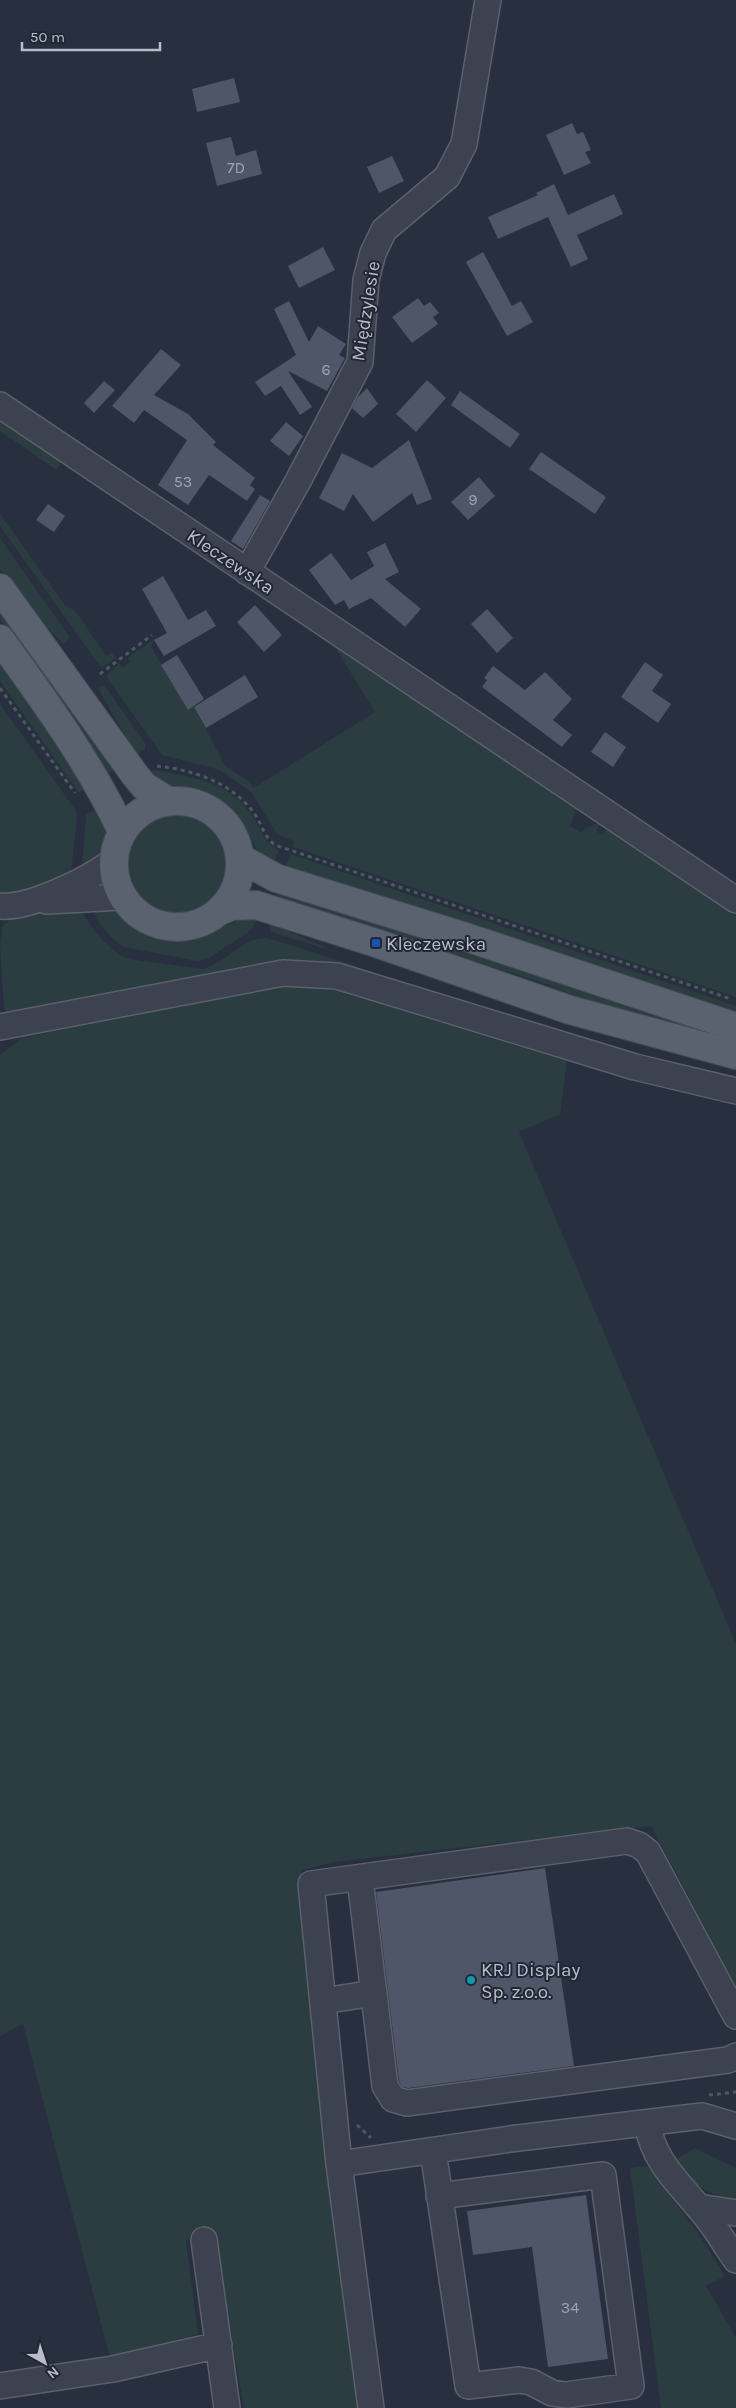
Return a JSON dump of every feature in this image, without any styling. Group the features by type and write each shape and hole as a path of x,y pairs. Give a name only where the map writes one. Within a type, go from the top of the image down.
{"main road":[{"path":"0,588 135,775 144,786 168,801"},
{"path":"0,639 40,694 104,796 122,831"},
{"path":"220,911 236,887 240,872 240,858 236,841 228,826 216,814 201,805 185,801 168,801 142,811 122,831 113,861 115,879 122,897 134,911 149,921 168,927 188,927 200,923 232,906 256,905 376,943 570,1010 736,1055"},
{"path":"240,858 276,878 466,937 736,1027"}],"street":[{"name":"Międzylesie","path":"247,572 298,481 360,362 366,280 373,253 384,230 447,176 464,144 488,0"},
{"name":"Kleczewska","path":"0,405 736,900"},
{"path":"0,906 34,900 81,881 113,861"},
{"path":"34,900 56,902 122,897"},
{"path":"0,1027 283,973 310,973 337,976 635,1067 736,1091"},
{"path":"371,2408 339,2164 311,1884 627,1841 639,1845 648,1852 736,2016"},
{"path":"360,1878 385,2086 393,2099 407,2103 728,2060 736,2056"},
{"path":"323,2001 374,1994"},
{"path":"339,2164 702,2116 736,2126"},
{"path":"647,2123 650,2141 664,2167 698,2207 736,2260"},
{"path":"433,2151 468,2386 519,2380 531,2382 552,2393 566,2395 631,2386 602,2175 440,2196"},
{"path":"698,2207 736,2213"},
{"path":"204,2240 227,2408"},
{"path":"0,2386 113,2369 219,2346"}],"path":[{"path":"100,674 152,635"},
{"path":"0,688 83,806 90,805 104,796"},
{"path":"135,775 147,767 159,766 211,779 237,795 246,804 256,816 267,837 275,845 736,1001"}],"shaded area":[{"path":"0,417 56,455 60,464 57,470 0,431"},
{"path":"0,514 64,604 76,612 106,656 112,653 115,658 103,667 100,666 0,526"},
{"path":"0,538 69,636 64,644 32,614 0,569"},
{"path":"246,584 574,803 576,811 570,826 581,832 601,822 596,831 602,835 609,827 736,911 736,997 293,847 294,841 277,834 252,793 232,778 220,770 162,755 106,676 119,663 123,668 130,662 128,657 154,640 151,647 188,710 194,706 225,766 247,780 254,788 375,712 335,647 253,592 246,590 242,585"},
{"path":"0,605 116,769 104,777 45,683 0,620"},
{"path":"0,655 86,788 79,793 0,681"},
{"path":"104,685 145,743 145,749 136,755 98,688"},
{"path":"0,704 76,811 77,818 71,871 73,877 8,897 0,896"},
{"path":"156,770 184,775 210,783 234,796 253,817 269,844 279,850 273,865 259,854 243,823 228,806 210,795 162,783 149,772"},
{"path":"98,807 104,826 105,842 98,856 82,868 86,815"},
{"path":"178,815 197,819 213,829 223,845 227,864 223,883 213,899 197,909 178,913 159,909 143,899 133,883 129,864 133,845 143,829 159,819"},
{"path":"290,854 736,1006 736,1019 285,868"},
{"path":"278,890 736,1035 736,1045 590,1003 550,985 275,899"},
{"path":"81,906 93,930 107,945 129,959 203,969 251,941 268,938 356,966 356,968 366,971 364,979 335,969 11,1016 4,1008 0,945 2,927 14,916"},
{"path":"92,906 112,911 145,935 169,942 192,941 237,921 257,919 252,929 247,933 207,959 197,961 124,947 104,929"},
{"path":"268,922 333,951 271,932"},
{"path":"317,985 567,1061 560,1114 519,1132 736,1644 736,1986 651,1826 334,1862 302,1870 311,2014 362,2408 244,2408 214,2235 186,2240 198,2334 110,2358 23,2024 0,2036 0,1055 22,1038 279,986"},
{"path":"695,2148 736,2168 736,2200 716,2195 701,2187 688,2176 675,2160"},
{"path":"647,2166 700,2236 725,2276 706,2286 736,2338 736,2408 661,2408 630,2168"}],"building":[{"path":"234,78 240,102 197,112 192,89"},
{"path":"572,123 577,134 583,132 591,150 585,152 591,163 564,175 546,135"},
{"path":"231,137 236,156 256,150 262,174 217,186 206,143"},
{"path":"392,156 404,181 379,193 367,167"},
{"path":"554,184 568,215 614,194 623,214 577,235 588,259 571,267 548,217 498,239 488,217 538,195 536,193"},
{"path":"323,247 335,270 299,288 288,266"},
{"path":"483,252 512,306 521,301 533,322 507,336 466,262"},
{"path":"418,298 424,306 430,302 439,313 433,317 438,324 412,343 392,317"},
{"path":"289,301 309,342 318,326 346,344 339,355 345,358 327,391 288,371 312,407 300,415 281,386 265,396 255,382 296,355 274,309"},
{"path":"161,349 181,365 154,395 188,414 216,442 213,445 255,478 250,485 255,489 247,501 209,475 188,505 158,485 187,440 144,410 134,423 112,406"},
{"path":"427,380 446,398 416,432 396,414"},
{"path":"104,381 115,390 94,413 84,403"},
{"path":"367,388 378,404 363,418 352,408 358,397"},
{"path":"460,391 520,434 510,448 451,405"},
{"path":"286,422 303,436 289,456 270,441"},
{"path":"409,440 432,499 417,505 412,493 373,522 353,494 344,511 319,498 342,453 372,468"},
{"path":"541,452 606,497 595,514 529,469"},
{"path":"479,477 495,496 468,520 451,502"},
{"path":"260,495 270,501 243,549 231,541"},
{"path":"48,504 65,516 54,532 36,520"},
{"path":"385,543 399,572 385,579 421,609 405,627 371,598 349,609 344,600 335,605 309,570 331,553 351,580 374,566 367,552"},
{"path":"163,576 188,620 206,610 216,626 164,656 154,640 167,633 142,589"},
{"path":"255,605 282,635 264,652 237,622"},
{"path":"487,609 513,638 497,653 471,624"},
{"path":"177,655 204,699 188,710 161,665"},
{"path":"645,662 663,675 652,691 671,704 658,723 621,697"},
{"path":"493,666 525,690 545,672 572,699 553,720 572,735 562,747 482,687 487,680 484,678"},
{"path":"245,675 258,697 206,728 194,707"},
{"path":"605,732 626,747 613,767 591,752"},
{"name":"KRJ Display Sp. z.o.o.","path":"545,1868 574,2066 408,2088 402,2087 399,2081 376,1892"},
{"path":"586,2195 608,2359 548,2367 532,2247 473,2255 467,2211"}],"place":[{"name":"Kleczewska","path":"376,943"},
{"name":"KRJ Display Sp. z.o.o.","path":"471,1980"}]}
